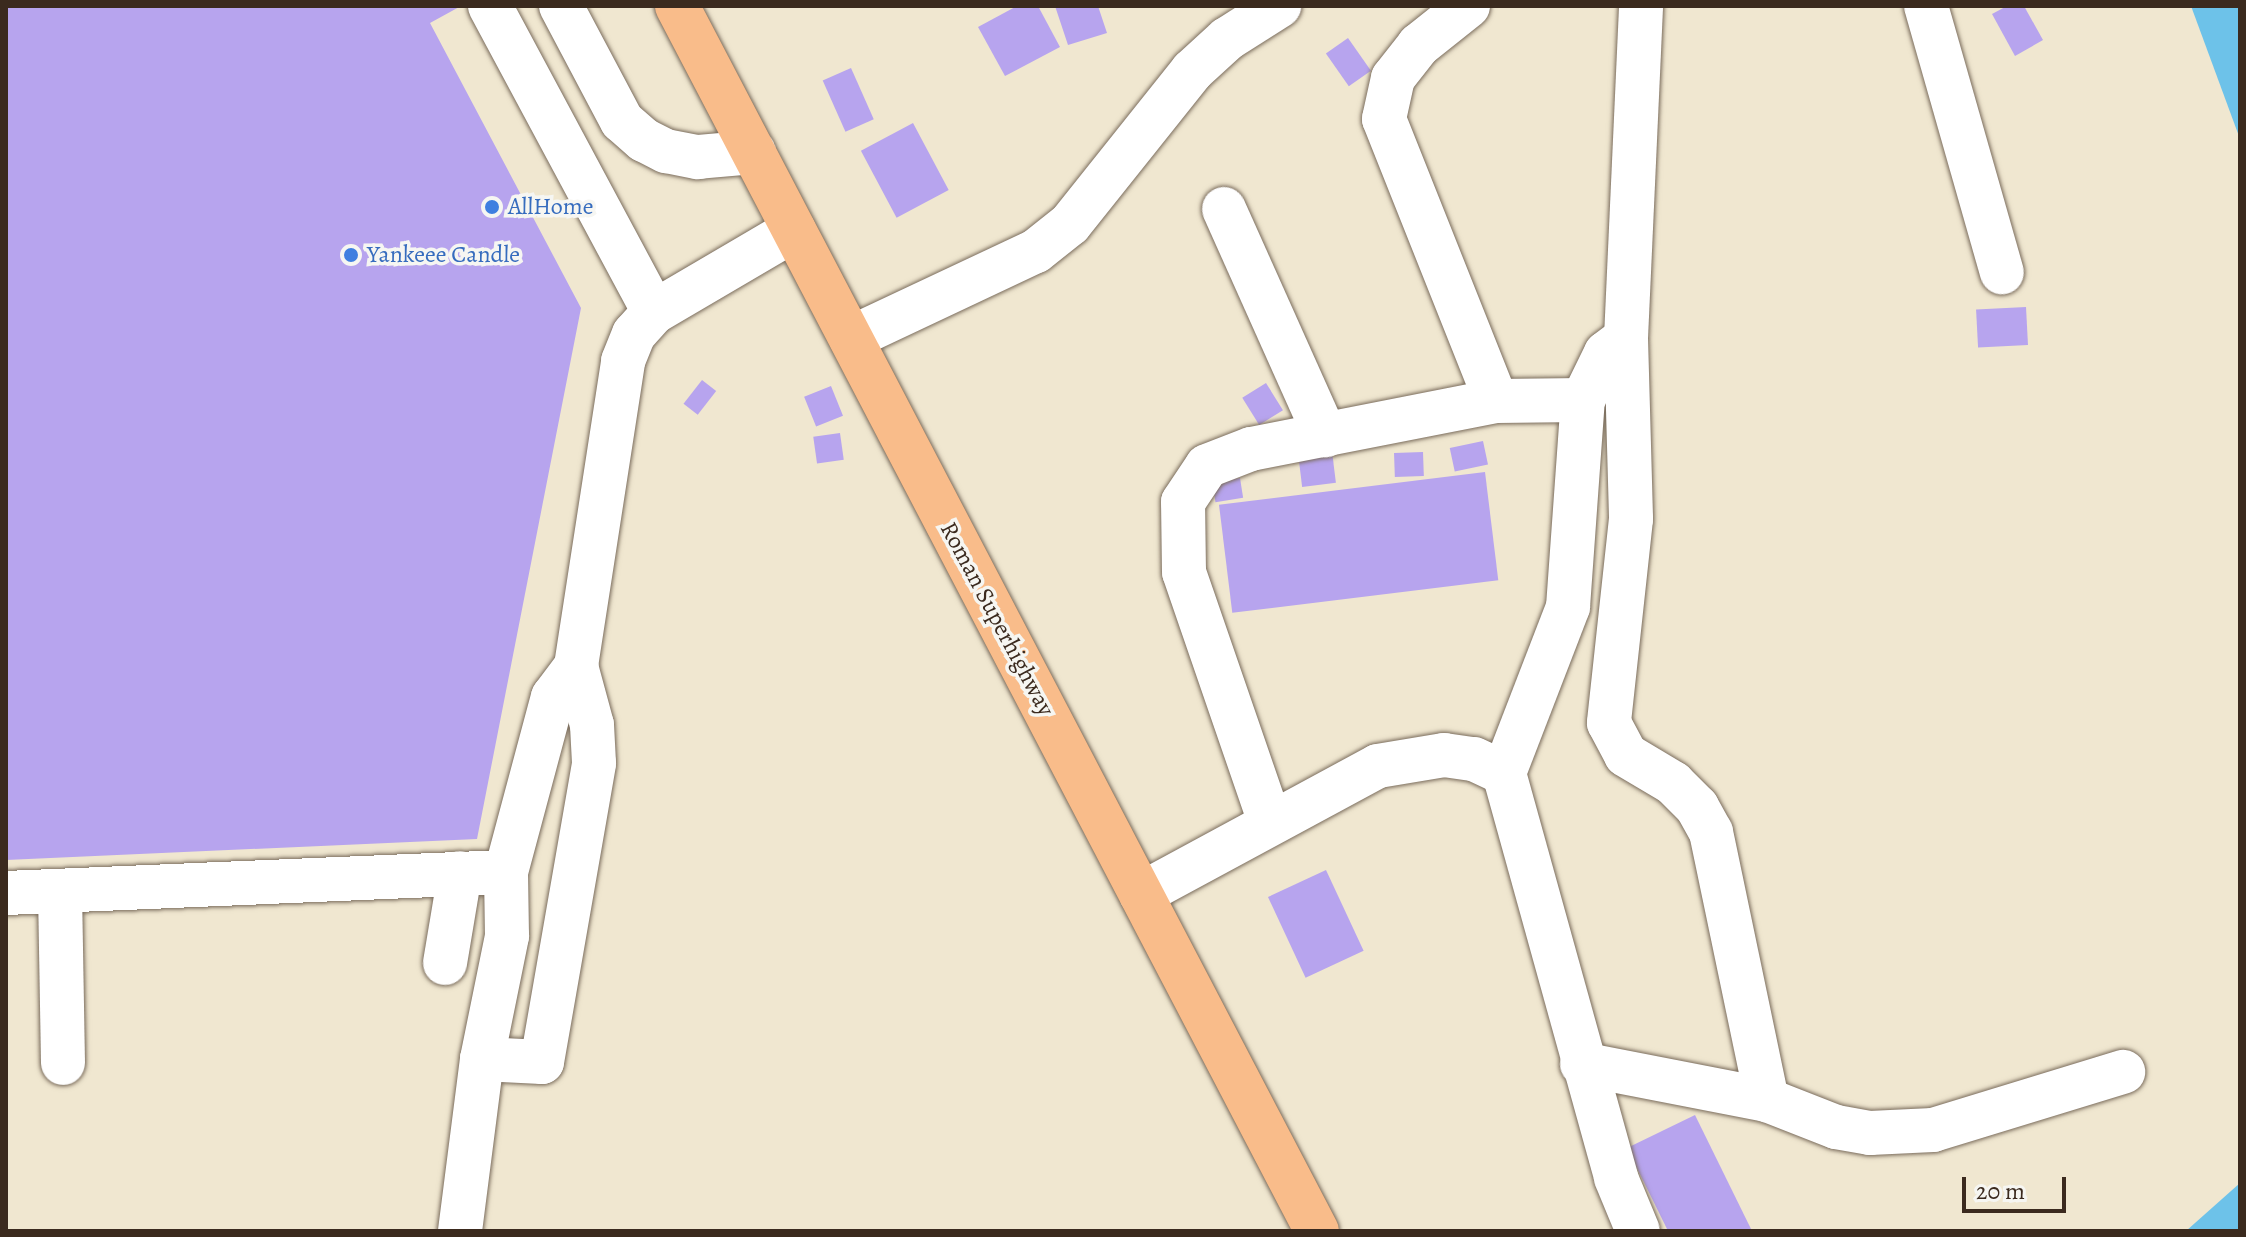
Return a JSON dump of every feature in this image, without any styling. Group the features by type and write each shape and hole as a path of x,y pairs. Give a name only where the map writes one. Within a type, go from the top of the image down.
{"main road":[{"name":"Roman Superhighway","path":"677,6 1317,1231"}],"lane":[{"path":"490,6 654,312"},
{"path":"561,6 622,121 644,140 666,151 698,157 754,152"},
{"path":"851,338 1048,242 1070,224 1192,71 1227,39 1279,6"},
{"path":"1468,6 1419,45 1393,78 1384,119 1496,401"},
{"path":"1641,6 1626,338 1631,519 1609,723 1626,755 1673,783 1697,807 1711,832 1767,1100"},
{"path":"1926,6 2002,272"},
{"path":"1224,209 1325,435"},
{"path":"460,1231 482,1059 507,936 506,872 548,710 576,666 623,361 634,334 654,312 794,230"},
{"path":"1626,338 1606,353 1583,400 1568,607 1504,773 1582,1064 1616,1178 1638,1231"},
{"path":"1270,822 1184,572 1183,502 1207,466 1251,449 1496,401 1583,400"},
{"path":"482,1059 542,1062 594,763 592,725 576,666"},
{"path":"1141,894 1335,785 1410,758 1474,759 1504,773"},
{"path":"6,893 506,872"},
{"path":"445,963 460,873"},
{"path":"60,891 63,1063"},
{"path":"1582,1064 1767,1100 1836,1127 1870,1133 1933,1130 1994,1115 2123,1072"}],"water":[{"path":"2191,6 2240,6 2240,139"},
{"path":"2240,1183 2240,1231 2186,1231"}],"building":[{"path":"6,6 461,6 430,23 581,308 477,839 6,860"},
{"path":"1017,6 1038,6 1060,47 1005,76 978,27"},
{"path":"1055,6 1098,6 1107,33 1068,45"},
{"path":"2007,6 2024,6 2043,40 2015,56 1992,14"},
{"path":"1348,38 1371,71 1349,86 1326,53"},
{"path":"851,68 874,119 845,132 823,81"},
{"path":"913,123 949,190 897,218 861,151"},
{"path":"2026,307 2028,345 1978,348 1976,310"},
{"path":"702,380 716,391 698,415 684,404"},
{"path":"1266,383 1283,410 1259,425 1242,398"},
{"path":"831,386 843,416 816,427 804,397"},
{"path":"840,433 844,460 817,463 813,437"},
{"path":"1483,441 1488,464 1455,472 1450,448"},
{"path":"1332,451 1336,483 1302,487 1298,455"},
{"path":"1423,452 1424,476 1395,477 1394,453"},
{"path":"1485,472 1498,580 1232,613 1219,505"},
{"path":"1240,478 1243,498 1215,502 1212,482"},
{"path":"1326,870 1364,951 1306,978 1268,897"},
{"path":"1695,1115 1752,1231 1668,1231 1627,1148"}],"place":[{"name":"AllHome","path":"492,207"},
{"name":"Yankeee Candle","path":"351,255"}]}
